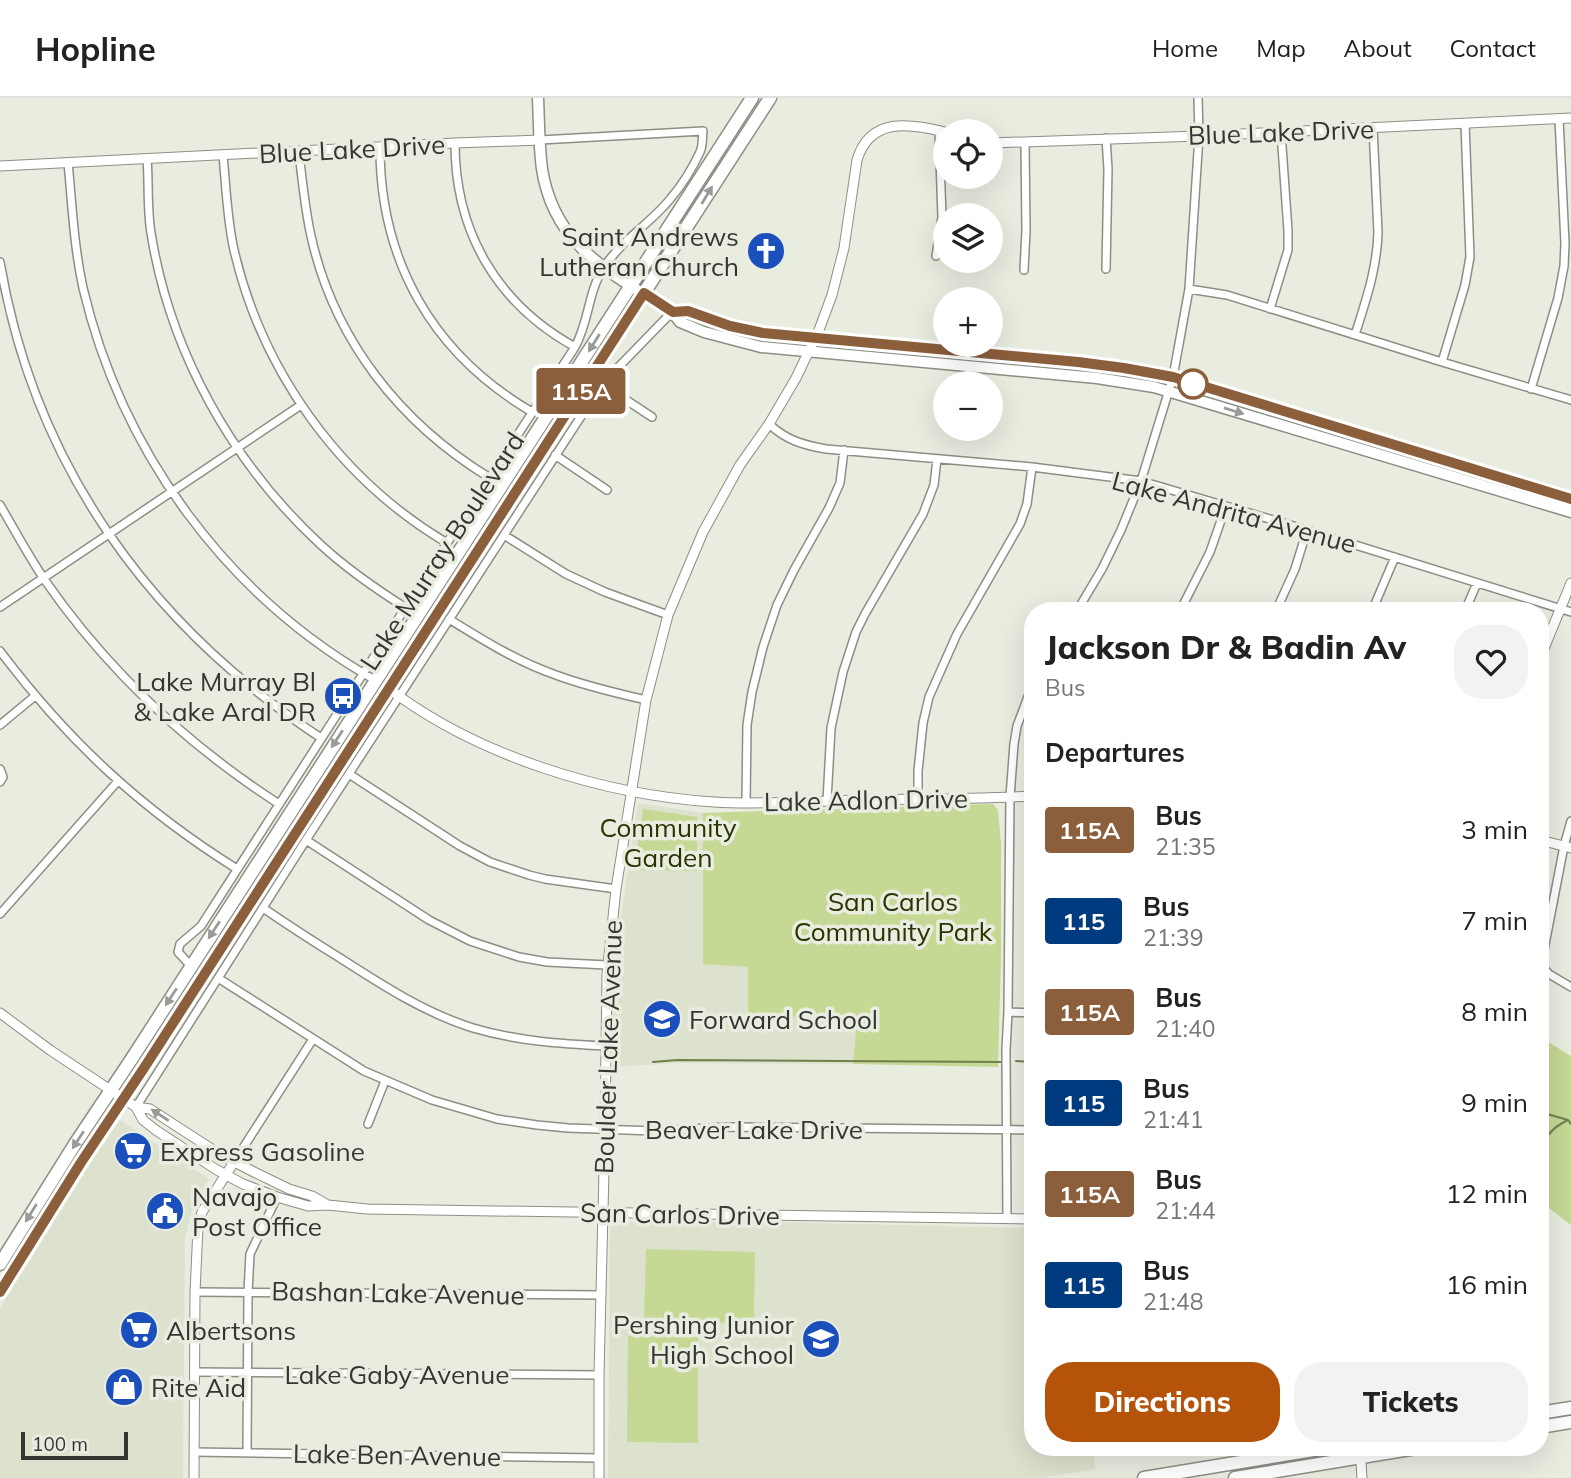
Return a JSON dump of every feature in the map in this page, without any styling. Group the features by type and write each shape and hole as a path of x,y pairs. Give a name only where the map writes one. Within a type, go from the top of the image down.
{"main road":[{"path":"538,98 545,181 556,213 574,241 604,267 673,312 680,322 704,332 761,347 1097,378 1169,391 1571,512"},
{"name":"Lake Murray Boulevard","path":"1,1259 752,98"},
{"name":"Lake Murray Boulevard","path":"4,1287 123,1098 770,98"},
{"path":"673,312 688,311 739,329 814,339 1078,362 1173,377 1571,499"},
{"path":"388,661 388,688"},
{"path":"375,681 376,707"},
{"path":"18,1235 15,1254 18,1262"},
{"path":"1,1259 4,1287"},
{"path":"1549,1412 1571,1408"},
{"path":"1549,1426 1571,1422"},
{"path":"1144,1478 1277,1456"},
{"path":"1235,1478 1342,1456"}],"street":[{"path":"1082,602 1122,530 1141,481 1173,377 1189,289 1199,136 1198,100"},
{"name":"Blue Lake Drive","path":"1003,143 1571,118"},
{"path":"1531,388 1558,298 1564,266 1559,119"},
{"path":"1442,362 1471,257 1465,123"},
{"name":"Boulder Lake Avenue","path":"599,1478 607,965 616,889 646,700 668,615 686,568 716,507 796,378 819,330 832,295 844,248 857,160 864,144 885,128 905,125 933,130"},
{"path":"1356,335 1374,276 1378,248 1373,128"},
{"name":"Blue Lake Drive","path":"0,166 703,131"},
{"name":"Lake Murray Boulevard","path":"191,966 178,952 180,944 201,926 575,347 583,334 596,283 604,267 671,198 701,150 703,131"},
{"path":"1270,309 1287,250 1281,132"},
{"path":"1106,269 1107,138"},
{"path":"455,143 457,180 464,215 489,268 526,314 575,347"},
{"path":"1024,270 1025,143"},
{"path":"380,147 381,184 387,220 397,255 420,304 445,340 475,372 532,412"},
{"path":"299,152 307,217 316,255 332,302 355,346 376,377 414,420 442,446 490,478"},
{"path":"223,155 230,228 245,289 268,348 302,405 332,445 368,484 409,518 447,543"},
{"path":"147,159 150,224 165,294 180,339 202,388 237,448 274,495 312,536 353,571 406,608"},
{"path":"68,162 75,240 83,289 113,383 149,457 215,549 260,596 309,637 375,681"},
{"path":"0,261 18,342 43,413 78,484 108,534 157,598 214,656 269,703 321,738"},
{"path":"1189,289 1227,295 1571,400"},
{"name":"Lake Murray Boulevard","path":"136,1107 602,384 673,312"},
{"path":"602,384 652,417"},
{"path":"0,607 302,405"},
{"name":"Lake Andrita Avenue","path":"769,424 797,443 826,449 1032,467 1141,481 1540,602"},
{"path":"746,803 747,725 763,647 777,605 840,483 844,450"},
{"path":"555,455 607,490"},
{"path":"827,801 831,728 843,672 865,614 923,514 934,485 937,459"},
{"path":"918,799 921,736 929,697 957,634 1020,524 1027,504 1032,467"},
{"path":"0,505 43,578 104,656 149,703 211,757 279,804"},
{"path":"1185,602 1210,552 1226,506"},
{"path":"1280,602 1295,569 1307,530"},
{"path":"505,535 566,574 604,592 668,615"},
{"path":"1376,602 1395,557"},
{"path":"1469,602 1477,583"},
{"path":"1549,636 1571,583"},
{"name":"Lake Andrita Avenue","path":"1549,605 1571,612"},
{"path":"449,619 526,663 557,676 646,700"},
{"path":"0,651 35,696 75,740 118,781 163,819 237,869"},
{"name":"Lake Adlon Drive","path":"388,688 449,726 513,757 572,777 632,791 687,800 746,803 1024,796"},
{"path":"0,725 35,696"},
{"path":"1007,1219 1006,1050 1010,797 1015,735 1024,707"},
{"path":"0,769 3,777 0,782"},
{"path":"349,774 460,846 491,862 545,879 616,889"},
{"path":"0,914 118,781"},
{"path":"1549,924 1571,821"},
{"path":"306,840 429,920 470,941 519,957 547,962 607,965"},
{"path":"1549,842 1567,847"},
{"path":"262,908 389,989 458,1023 517,1038 606,1046"},
{"path":"1549,974 1571,987"},
{"name":"Beaver Lake Drive","path":"218,978 364,1071 437,1102 497,1119 537,1125 654,1131 728,1127 1024,1130"},
{"path":"1008,1012 1024,1013"},
{"name":"San Carlos Drive","path":"0,1013 136,1107 150,1109 234,1162 328,1205"},
{"path":"194,1478 195,1292 198,1228 202,1212 313,1039"},
{"path":"368,1124 385,1081"},
{"name":"San Carlos Drive","path":"136,1107 143,1120 243,1184 308,1206 1024,1219"},
{"path":"247,1452 250,1254 277,1197"},
{"name":"Bashan Lake Avenue","path":"195,1292 601,1295"},
{"name":"Lake Gaby Avenue","path":"195,1372 599,1375"},
{"name":"Lake Ben Avenue","path":"195,1452 599,1458"},
{"path":"1361,1456 1362,1478"}],"shaded area":[{"path":"638,803 703,813 703,963 748,967 749,1016 857,1018 853,1064 676,1063 614,1067 614,962"},
{"path":"120,1120 209,1179 191,1214 185,1238 183,1478 0,1478 0,1308"},
{"name":"Pershing Junior High School","path":"613,1222 776,1222 1024,1228 1024,1456 1094,1456 1095,1469 1041,1478 608,1478 610,1231"}],"green space":[{"name":"San Carlos Community Park","path":"993,804 998,810 1001,843 998,1067 853,1064 857,1018 748,1016 748,967 703,964 703,813"},
{"name":"Community Garden","path":"643,809 697,817 697,871 634,870"},
{"path":"1549,1043 1571,1056 1571,1225 1549,1208"},
{"path":"646,1249 755,1252 754,1323 644,1321"},
{"path":"628,1336 698,1337 698,1443 627,1442"}],"waterway":[{"path":"1016,1061 1024,1062"},
{"path":"653,1062 1002,1062"},
{"path":"1549,1115 1568,1120 1571,1124"},
{"path":"1549,1135 1568,1120"}],"bus line":[{"name":"115A","path":"0,1292 644,293 673,312 688,311 739,329 763,333 1078,362 1173,377 1571,499"}],"place":[{"name":"Saint Andrews Lutheran Church","path":"766,251"},
{"name":"Lake Murray Bl & Lake Aral DR","path":"343,696"},
{"name":"Forward School","path":"662,1019"},
{"name":"Express Gasoline","path":"133,1151"},
{"name":"Navajo Post Office","path":"165,1211"},
{"name":"Albertsons","path":"139,1330"},
{"name":"Pershing Junior High School","path":"821,1339"},
{"name":"Rite Aid","path":"124,1387"}]}
